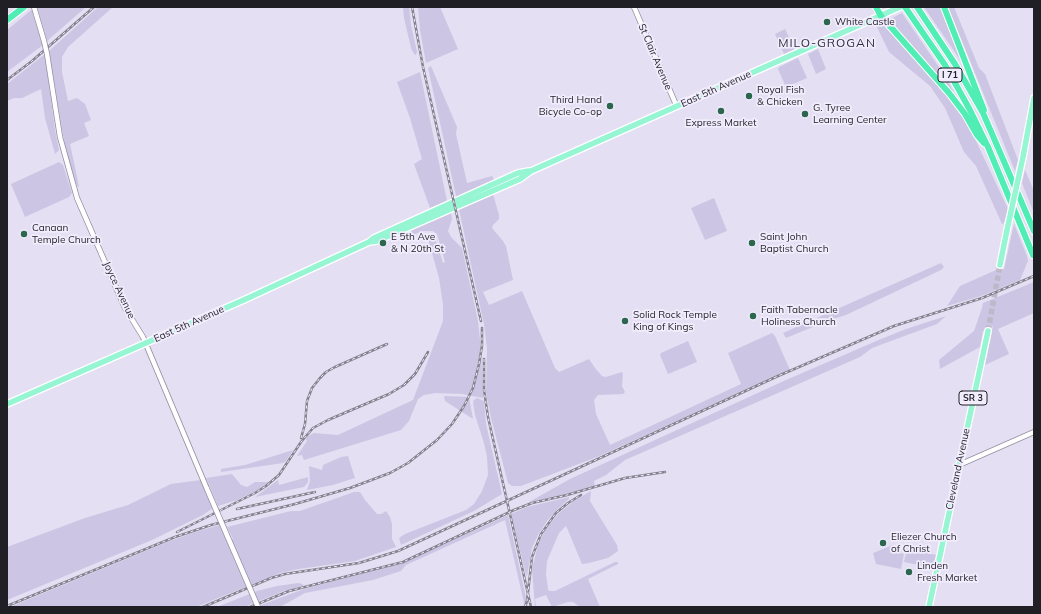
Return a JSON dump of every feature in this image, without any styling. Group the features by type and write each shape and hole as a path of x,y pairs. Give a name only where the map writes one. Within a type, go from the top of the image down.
{"highway":[{"path":"7,20 24,7"},
{"path":"876,7 884,14 949,93 965,114 977,135 988,147"},
{"name":"I 71","path":"905,7 957,86 988,147 1033,255"},
{"name":"I 71","path":"917,7 955,64 990,127 1034,231"},
{"path":"944,7 981,97 990,127"}],"main road":[{"name":"East 5th Avenue","path":"7,404 370,242 374,238 518,173 532,171 900,7"},
{"path":"1000,265 1034,98"},
{"name":"Cleveland Avenue","path":"929,607 988,331"}],"street":[{"name":"St Clair Avenue","path":"634,7 677,107"},
{"name":"Joyce Avenue","path":"34,9 48,54 60,137 77,198 125,308 145,343 258,607"},
{"path":"959,465 1034,432"}],"shaded area":[{"path":"35,7 86,7 47,41 38,10 33,14 43,45 7,72 7,30"},
{"path":"98,7 113,7 68,47 62,57 62,72 68,101 77,98 85,104 91,120 84,123 89,136 70,144 78,187 65,147 49,51"},
{"path":"403,7 409,7 417,52 416,55 411,48"},
{"path":"418,7 440,7 458,49 426,63 420,30"},
{"path":"924,7 941,7 967,70 952,48"},
{"path":"948,7 954,7 979,68 985,74 1018,160 1015,171"},
{"path":"902,13 945,76 962,107 889,21"},
{"path":"880,23 885,24 953,102 968,124 1008,209 1004,223 1002,224 976,166 964,152 945,108 930,86 889,52 876,25"},
{"path":"785,29 795,50 784,54 775,34"},
{"path":"818,49 826,69 816,74 808,54"},
{"path":"45,54 59,150 55,154 45,118 41,89 22,98 14,98 7,101 7,84"},
{"path":"798,58 807,78 786,87 778,69 779,67"},
{"path":"431,66 457,127 456,134 467,183 492,176 495,181 462,195 465,207 493,194 499,215 499,219 492,228 506,246 513,280 483,292 489,305 522,291 555,368 559,372 589,359 602,376 606,377 622,372 622,386 625,392 623,394 598,395 594,400 596,414 610,445 741,384 728,353 772,333 775,336 790,370 597,457 521,486 512,486 508,483 486,393 487,348 484,324 428,68"},
{"path":"420,72 447,201 430,208 414,164 422,159 410,118 397,82"},
{"path":"59,162 63,165 72,193 69,197 25,217 11,184"},
{"path":"1025,170 1034,191 1034,213 1022,183"},
{"path":"714,198 727,231 705,240 691,208"},
{"path":"451,212 452,219 448,231 451,237 462,248 478,321 483,398 462,394 435,393 424,395 418,399 409,421 401,430 304,460 302,455 297,456 307,441 306,439 308,436 314,433 338,435 413,400 443,321 443,305 439,278 427,235 434,237 443,263 445,262 437,234 433,231 424,231 412,235 410,231"},
{"path":"1014,224 1028,261 1020,280 981,296 947,306 960,286 996,270 996,272 1004,269"},
{"path":"941,263 944,267 941,270 846,315 786,338 783,333"},
{"path":"1034,282 1034,313 998,329 1009,354 985,365 993,326 983,331 980,347 940,369 939,360 974,331 983,303"},
{"path":"946,316 937,324 872,348 860,357 625,460 606,475 594,481 595,487 529,502 570,479 786,380 906,329"},
{"path":"688,341 697,362 668,374 660,355 661,353"},
{"path":"444,396 469,397 473,419 445,401"},
{"path":"477,398 484,401 486,424 502,494 474,511 401,545 399,538 405,534 466,510 474,504 482,491 488,475 487,457 475,415 473,402"},
{"path":"293,450 283,463 221,472 221,469 245,465"},
{"path":"348,456 355,478 333,485 307,490 310,481 309,466 322,470 323,465 341,457"},
{"path":"232,474 241,485 247,487 255,482 270,482 237,500 218,506 206,478"},
{"path":"308,477 308,482 304,487 255,497 278,480 279,485"},
{"path":"201,480 213,508 203,515 152,540 7,600 7,547 85,518 128,505 171,484"},
{"path":"591,491 590,501 617,545 618,551 608,558 582,564 566,526 559,533 547,561 546,574 549,591 555,591 615,562 618,562 618,564 588,579 600,607 580,607 573,602 568,602 552,607 546,595 535,599 535,607 532,569 538,545 544,532 558,514 574,501"},
{"path":"354,492 360,492 377,514 381,514 386,511 392,524 392,539 396,547 355,561 280,573 196,607 10,607 170,541 198,531 220,525 227,541 233,539 227,527 291,511 300,511"},
{"path":"569,497 569,499 547,521 538,535 532,548 527,576 511,514 527,507"},
{"path":"508,515 528,607 525,607 505,520 406,565 401,571 373,580 305,593 280,607 262,607 261,605 304,589 406,562"},
{"path":"893,545 897,552 904,554 901,569 876,564 873,553"},
{"path":"907,549 936,555 933,568 904,562"},
{"path":"298,583 303,584 303,586 284,591 244,607 217,607 257,591"}],"tunnel":[{"path":"988,331 1000,265"}],"railway":[{"path":"7,80 32,61 94,7"},
{"path":"412,7 423,67 481,321"},
{"path":"203,607 271,578 285,574 359,563 398,551 778,376 894,326 982,298 1034,276"},
{"path":"7,606 175,537 211,525 295,504 350,488 390,473 408,463 437,440 452,424 464,406 473,388 479,364 482,346 482,328"},
{"path":"301,438 305,424 307,401 312,388 320,378 326,372 335,367 387,344"},
{"path":"177,532 266,486 279,475 301,442 313,428 389,394 404,385 415,374 428,352"},
{"path":"484,359 484,390 488,417 531,607"},
{"path":"250,607 289,591 403,562 532,503 567,495 625,478 665,472"},
{"path":"237,509 315,492"},
{"path":"525,607 532,557 541,534 556,513 581,495"}],"place":[{"name":"White Castle","path":"827,22"},
{"name":"Royal Fish & Chicken","path":"749,96"},
{"name":"Third Hand Bicycle Co-op","path":"610,106"},
{"name":"Express Market","path":"721,111"},
{"name":"G. Tyree Learning Center","path":"805,114"},
{"name":"Canaan Temple Church","path":"24,234"},
{"name":"E 5th Ave & N 20th St","path":"383,243"},
{"name":"Saint John Baptist Church","path":"752,243"},
{"name":"Faith Tabernacle Holiness Church","path":"753,316"},
{"name":"Solid Rock Temple King of Kings","path":"625,321"},
{"name":"Eliezer Church of Christ","path":"883,543"},
{"name":"Linden Fresh Market","path":"909,572"}],"district":[{"name":"MILO-GROGAN","path":"827,43"}]}
